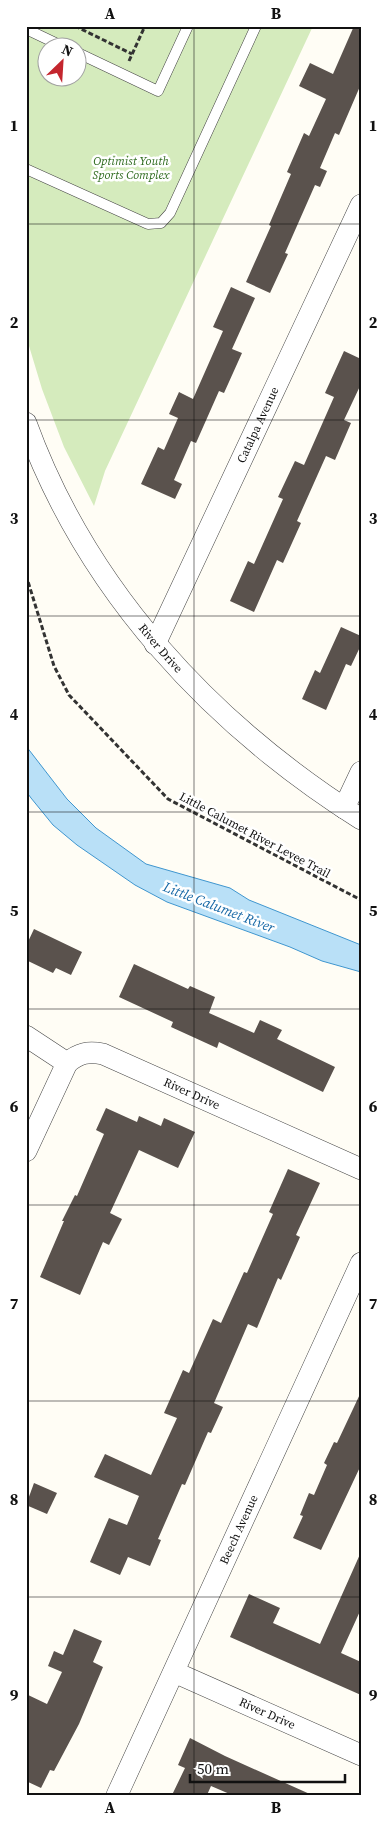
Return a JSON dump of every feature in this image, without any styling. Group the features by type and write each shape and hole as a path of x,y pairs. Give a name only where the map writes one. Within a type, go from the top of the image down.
{"street":[{"name":"Catalpa Avenue","path":"155,644 361,205"},
{"name":"River Drive","path":"26,422 49,478 89,553 155,644 201,694 241,730 291,771 352,814"},
{"path":"352,814 361,772"},
{"path":"26,1036 67,1063 26,1151"},
{"name":"River Drive","path":"67,1063 76,1055 89,1052 103,1054 361,1169"},
{"name":"Beech Avenue","path":"118,1795 361,1263"},
{"name":"River Drive","path":"174,1672 361,1755"}],"lane":[{"path":"88,58 158,91 188,26"},
{"path":"26,169 148,224 161,223 170,213 256,26"},
{"path":"26,28 46,38"}],"path":[{"path":"75,26 132,54"},
{"path":"128,64 145,26"},
{"name":"Little Calumet River Levee Trail","path":"26,575 54,666 69,695 168,799 361,900"}],"green space":[{"name":"Optimist Youth Sports Complex","path":"26,26 313,26 105,471 94,506 64,447 42,389 26,336"}],"water":[{"name":"Little Calumet River","path":"26,746 67,799 96,828 146,864 230,888 249,900 361,945 361,972 322,961 290,947 167,902 135,885 77,845 53,825 31,798 26,791"}],"building":[{"path":"354,26 361,26 361,84 339,135 335,133 320,168 327,171 320,187 315,185 285,253 288,254 270,293 246,282 271,226 269,225 291,174 287,172 304,133 309,136 326,99 299,86 310,63 333,74"},
{"path":"231,287 255,298 232,349 242,353 224,393 219,391 196,443 191,441 174,480 182,484 175,499 141,484 158,447 164,450 178,418 169,414 179,392 193,399 223,331 213,327"},
{"path":"344,351 361,359 361,384 344,420 351,423 335,460 326,456 297,521 301,523 283,563 277,560 254,612 230,601 248,561 254,564 283,499 278,497 295,461 304,465 334,397 325,393"},
{"path":"341,627 361,636 361,645 351,666 346,664 326,710 302,699 315,670 320,673"},
{"path":"34,929 82,952 71,975 56,968 53,973 26,960 26,946"},
{"path":"134,964 188,989 190,986 215,997 209,1013 254,1033 260,1020 282,1030 277,1039 335,1067 323,1092 219,1042 217,1048 171,1027 173,1022 119,997"},
{"path":"106,1108 137,1122 139,1116 161,1126 164,1118 195,1132 178,1168 139,1150 110,1213 122,1219 109,1245 103,1242 80,1295 40,1277 64,1221 62,1221 75,1195 77,1196 104,1134 96,1130"},
{"path":"288,1169 320,1183 296,1235 300,1237 281,1280 278,1278 257,1328 248,1324 214,1403 223,1407 211,1433 208,1432 185,1485 182,1484 158,1539 161,1540 150,1566 128,1557 120,1575 90,1562 109,1518 127,1525 139,1496 94,1477 105,1454 151,1475 177,1418 164,1413 183,1370 189,1373 213,1319 221,1323 244,1272 247,1273 273,1214 269,1212"},
{"path":"361,1392 361,1465 321,1550 293,1538 303,1516 300,1515 309,1493 314,1495 327,1465 324,1463 334,1442 337,1443"},
{"path":"34,1483 57,1493 47,1514 26,1505"},
{"path":"361,1552 361,1609 341,1653 361,1662 361,1695 230,1637 249,1594 280,1608 273,1623 320,1644"},
{"path":"74,1629 102,1641 93,1662 103,1667 79,1724 54,1771 50,1770 41,1788 26,1781 26,1694 47,1704 62,1672 48,1666 54,1651 63,1655"},
{"path":"190,1738 312,1795 232,1795 211,1786 207,1795 172,1795 185,1768 178,1765"}]}
